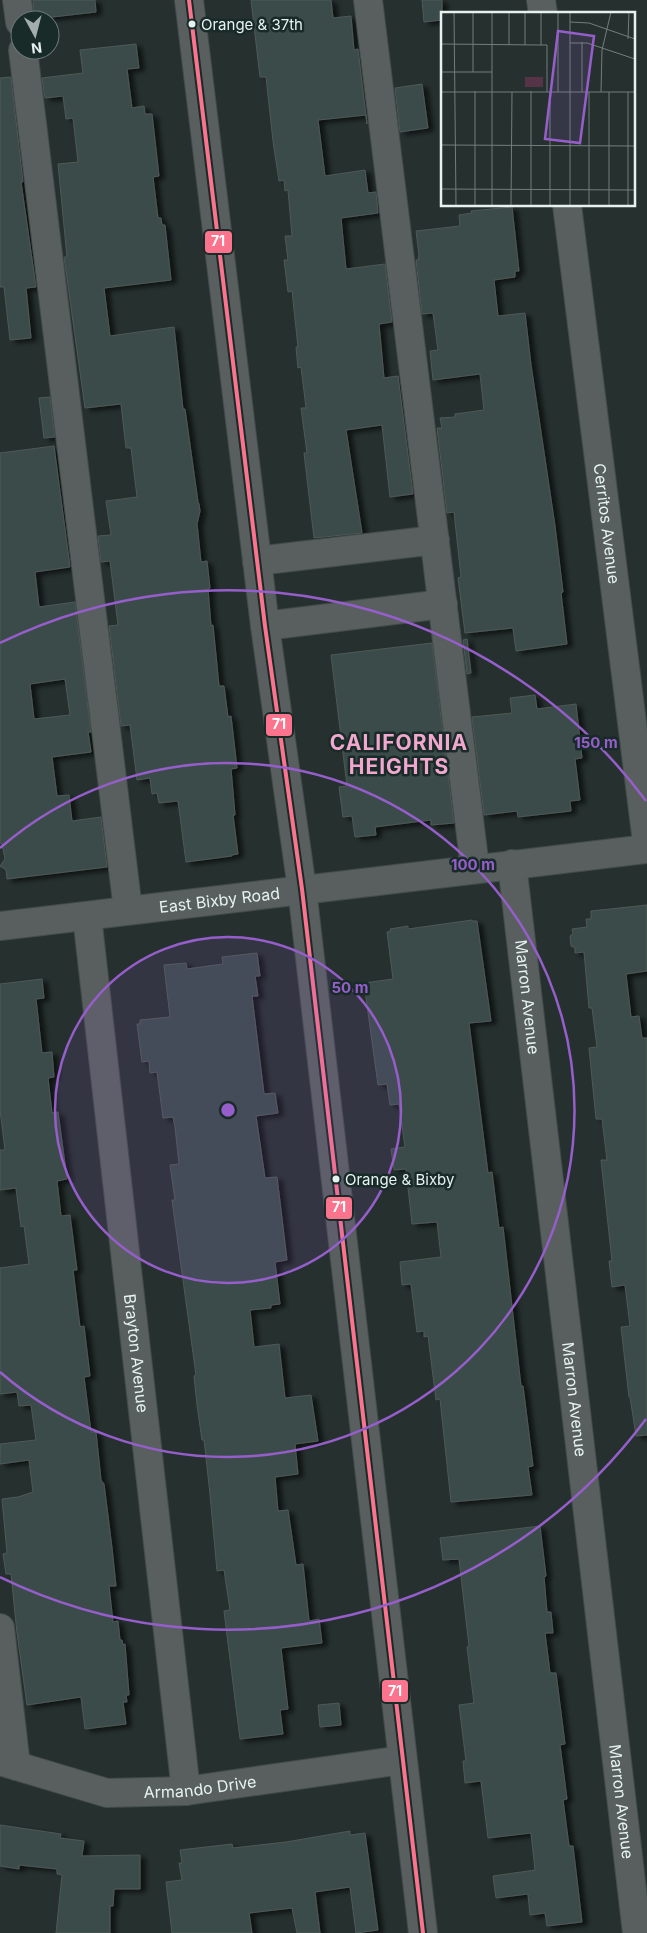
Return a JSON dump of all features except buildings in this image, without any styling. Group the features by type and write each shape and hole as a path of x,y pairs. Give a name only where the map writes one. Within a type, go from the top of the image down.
{"street":[{"path":"189,0 264,626 302,889 423,1933"},
{"path":"368,0 475,868"},
{"path":"24,60 128,910"},
{"name":"Cerritos Avenue","path":"567,206 647,842"},
{"path":"257,561 435,540"},
{"path":"264,626 442,604"},
{"name":"East Bixby Road","path":"0,926 647,848"},
{"name":"Marron Avenue","path":"512,864 637,1933"},
{"name":"Brayton Avenue","path":"87,916 186,1791"},
{"path":"0,1628 8,1763"},
{"name":"Armando Drive","path":"8,1763 107,1793 186,1791 402,1760"}],"transit line":[{"name":"71","path":"189,0 265,626 302,889 423,1933"}],"place":[{"name":"Orange & 37th","path":"192,24"},
{"name":"Orange & Bixby","path":"336,1179"}],"district":[{"name":"CALIFORNIA HEIGHTS","path":"399,754"}]}
